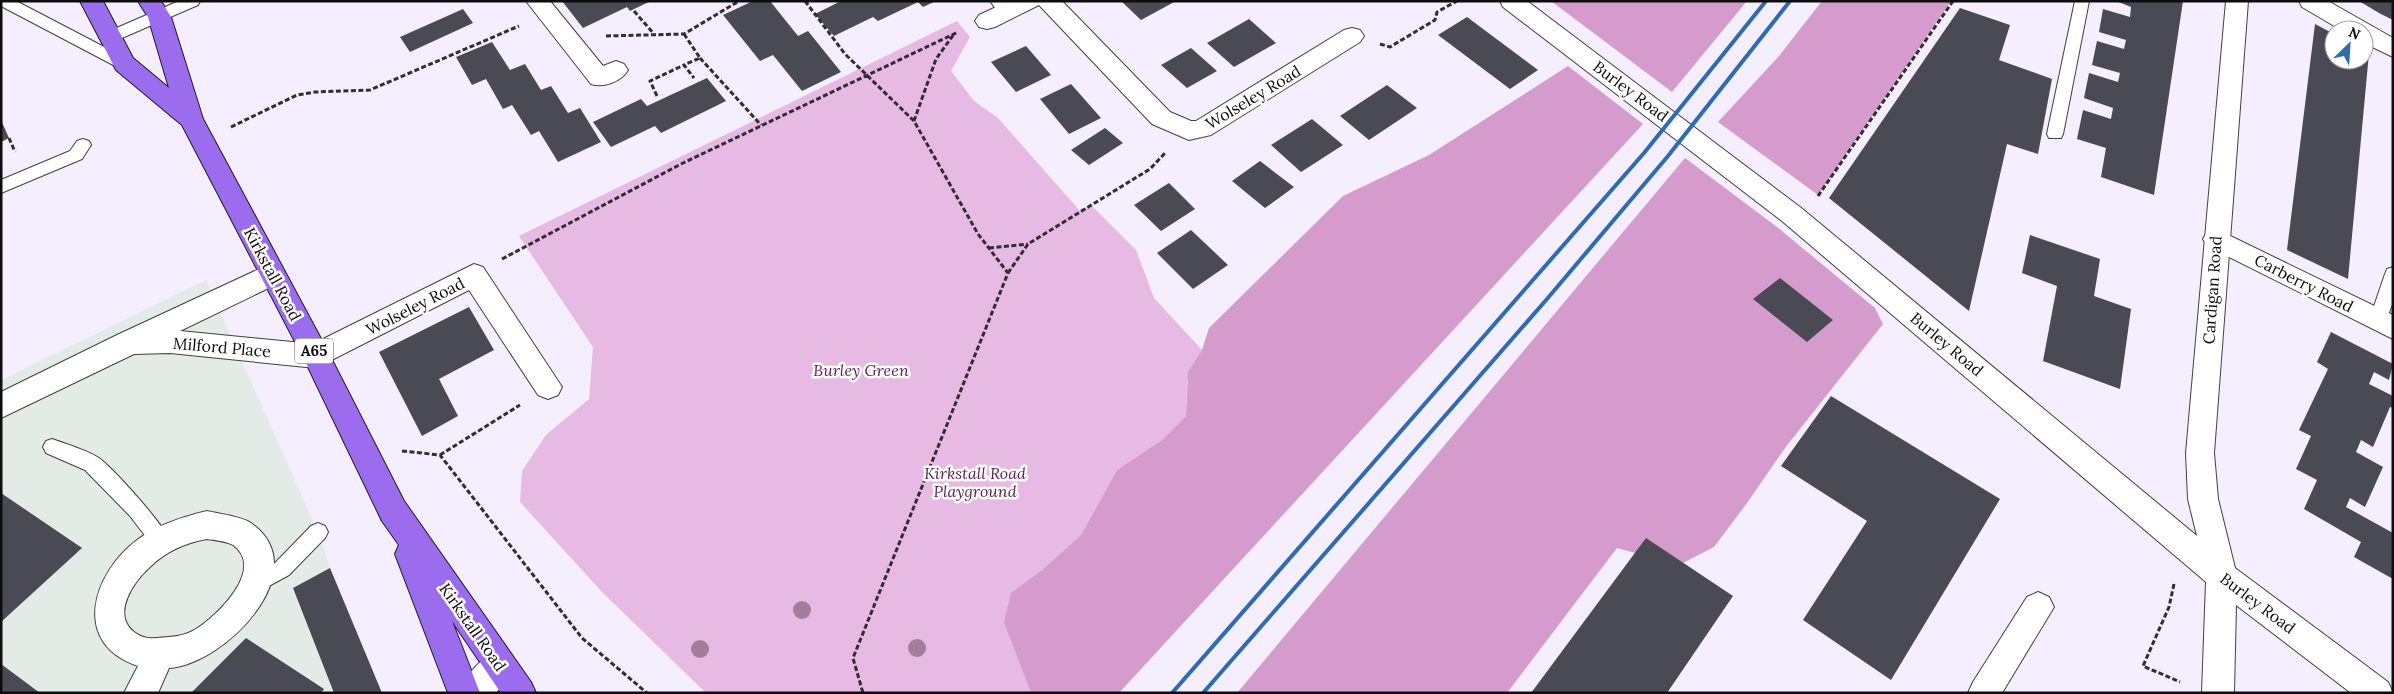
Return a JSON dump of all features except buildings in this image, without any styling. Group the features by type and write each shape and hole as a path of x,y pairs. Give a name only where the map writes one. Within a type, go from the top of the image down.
{"main road":[{"name":"Kirkstall Road","path":"91,1 124,64 197,130"},
{"name":"Kirkstall Road","path":"154,9 197,130 316,356 360,448 393,511 464,693"},
{"name":"Kirkstall Road","path":"393,511 520,693"}],"street":[{"path":"997,11 1030,1"},
{"name":"Wolseley Road","path":"1048,1 1161,118 1189,131 1202,129 1352,36"},
{"name":"Burley Road","path":"1511,1 1636,94 1799,222 2222,576 2377,693"},
{"name":"Cardigan Road","path":"2218,693 2222,576 2202,499 2200,453 2216,238 2238,1"},
{"path":"2310,1 2342,20"},
{"path":"542,7 599,78 616,70"},
{"path":"2374,39 2393,49"},
{"name":"Carberry Road","path":"2216,238 2385,324"},
{"name":"Milford Place","path":"1,406 272,274"},
{"name":"Wolseley Road","path":"316,356 474,276 548,387"},
{"name":"Milford Place","path":"127,343 170,342 316,356"},
{"path":"207,525 228,526 245,533 256,547 260,564 256,584 245,605 228,625 206,640 182,651 158,655 135,651 118,641 110,623 111,602 121,579 138,558 160,540 184,530 207,525"},
{"path":"1984,693 2038,607"},
{"path":"140,693 146,684 158,655"},
{"path":"475,693 499,665"}],"lane":[{"path":"4,1 124,64"},
{"path":"110,37 154,9 193,1"},
{"path":"2055,134 2082,1"},
{"path":"1,188 76,155 83,145"},
{"path":"2385,324 2393,274"},
{"path":"52,447 92,464 137,510 160,540"},
{"path":"256,584 282,569 318,532"}],"path":[{"path":"575,48 602,36 684,34 739,1"},
{"path":"804,1 845,54 914,121 978,234 1008,273"},
{"path":"1352,36 1390,47 1435,20 1436,12 1457,1"},
{"path":"1799,222 1953,1"},
{"path":"197,130 296,95 321,91 349,94 370,90 542,7"},
{"path":"634,11 655,35"},
{"path":"684,34 700,58 761,125"},
{"path":"474,276 558,228 761,125 954,34 936,59 914,121"},
{"path":"657,96 650,81 700,58"},
{"path":"684,65 694,78"},
{"path":"863,693 853,658 1008,273 1028,244 1150,169 1166,151 1189,131"},
{"path":"989,248 1028,244"},
{"path":"360,448 440,455 548,387"},
{"path":"440,455 582,638 647,693"},
{"path":"2143,666 2189,685"}],"shaded area":[{"path":"1551,1 1747,1 1672,92"},
{"path":"1822,1 1951,1 1818,195 1718,122 1779,56"},
{"path":"1568,66 1643,124 1119,693 1031,693 1004,622 1011,593 1042,570 1081,535 1117,470 1162,440 1186,416 1188,372 1202,350 1209,328 1343,196 1429,155"},
{"path":"1685,158 1777,227 1875,308 1883,324 1785,448 1714,547 1679,565 1617,548 1507,693 1237,693"},
{"path":"206,280 318,532 330,568 382,693 1,693 1,380"}],"green space":[{"name":"Burley Green","path":"957,21 970,37 951,71 974,101 998,118 1080,211 1091,205 1136,250 1154,298 1202,350 1187,381 1186,416 1162,440 1117,470 1081,535 1042,570 1011,594 1023,672 1031,693 706,693 602,592 520,502 522,471 546,435 589,399 593,347 519,236"}],"railway":[{"path":"1172,693 1644,153 1766,1"},
{"path":"1203,693 1547,299 1668,156 1790,1"}],"park label":[{"name":"Kirkstall Road Playground","path":"975,482"}]}
